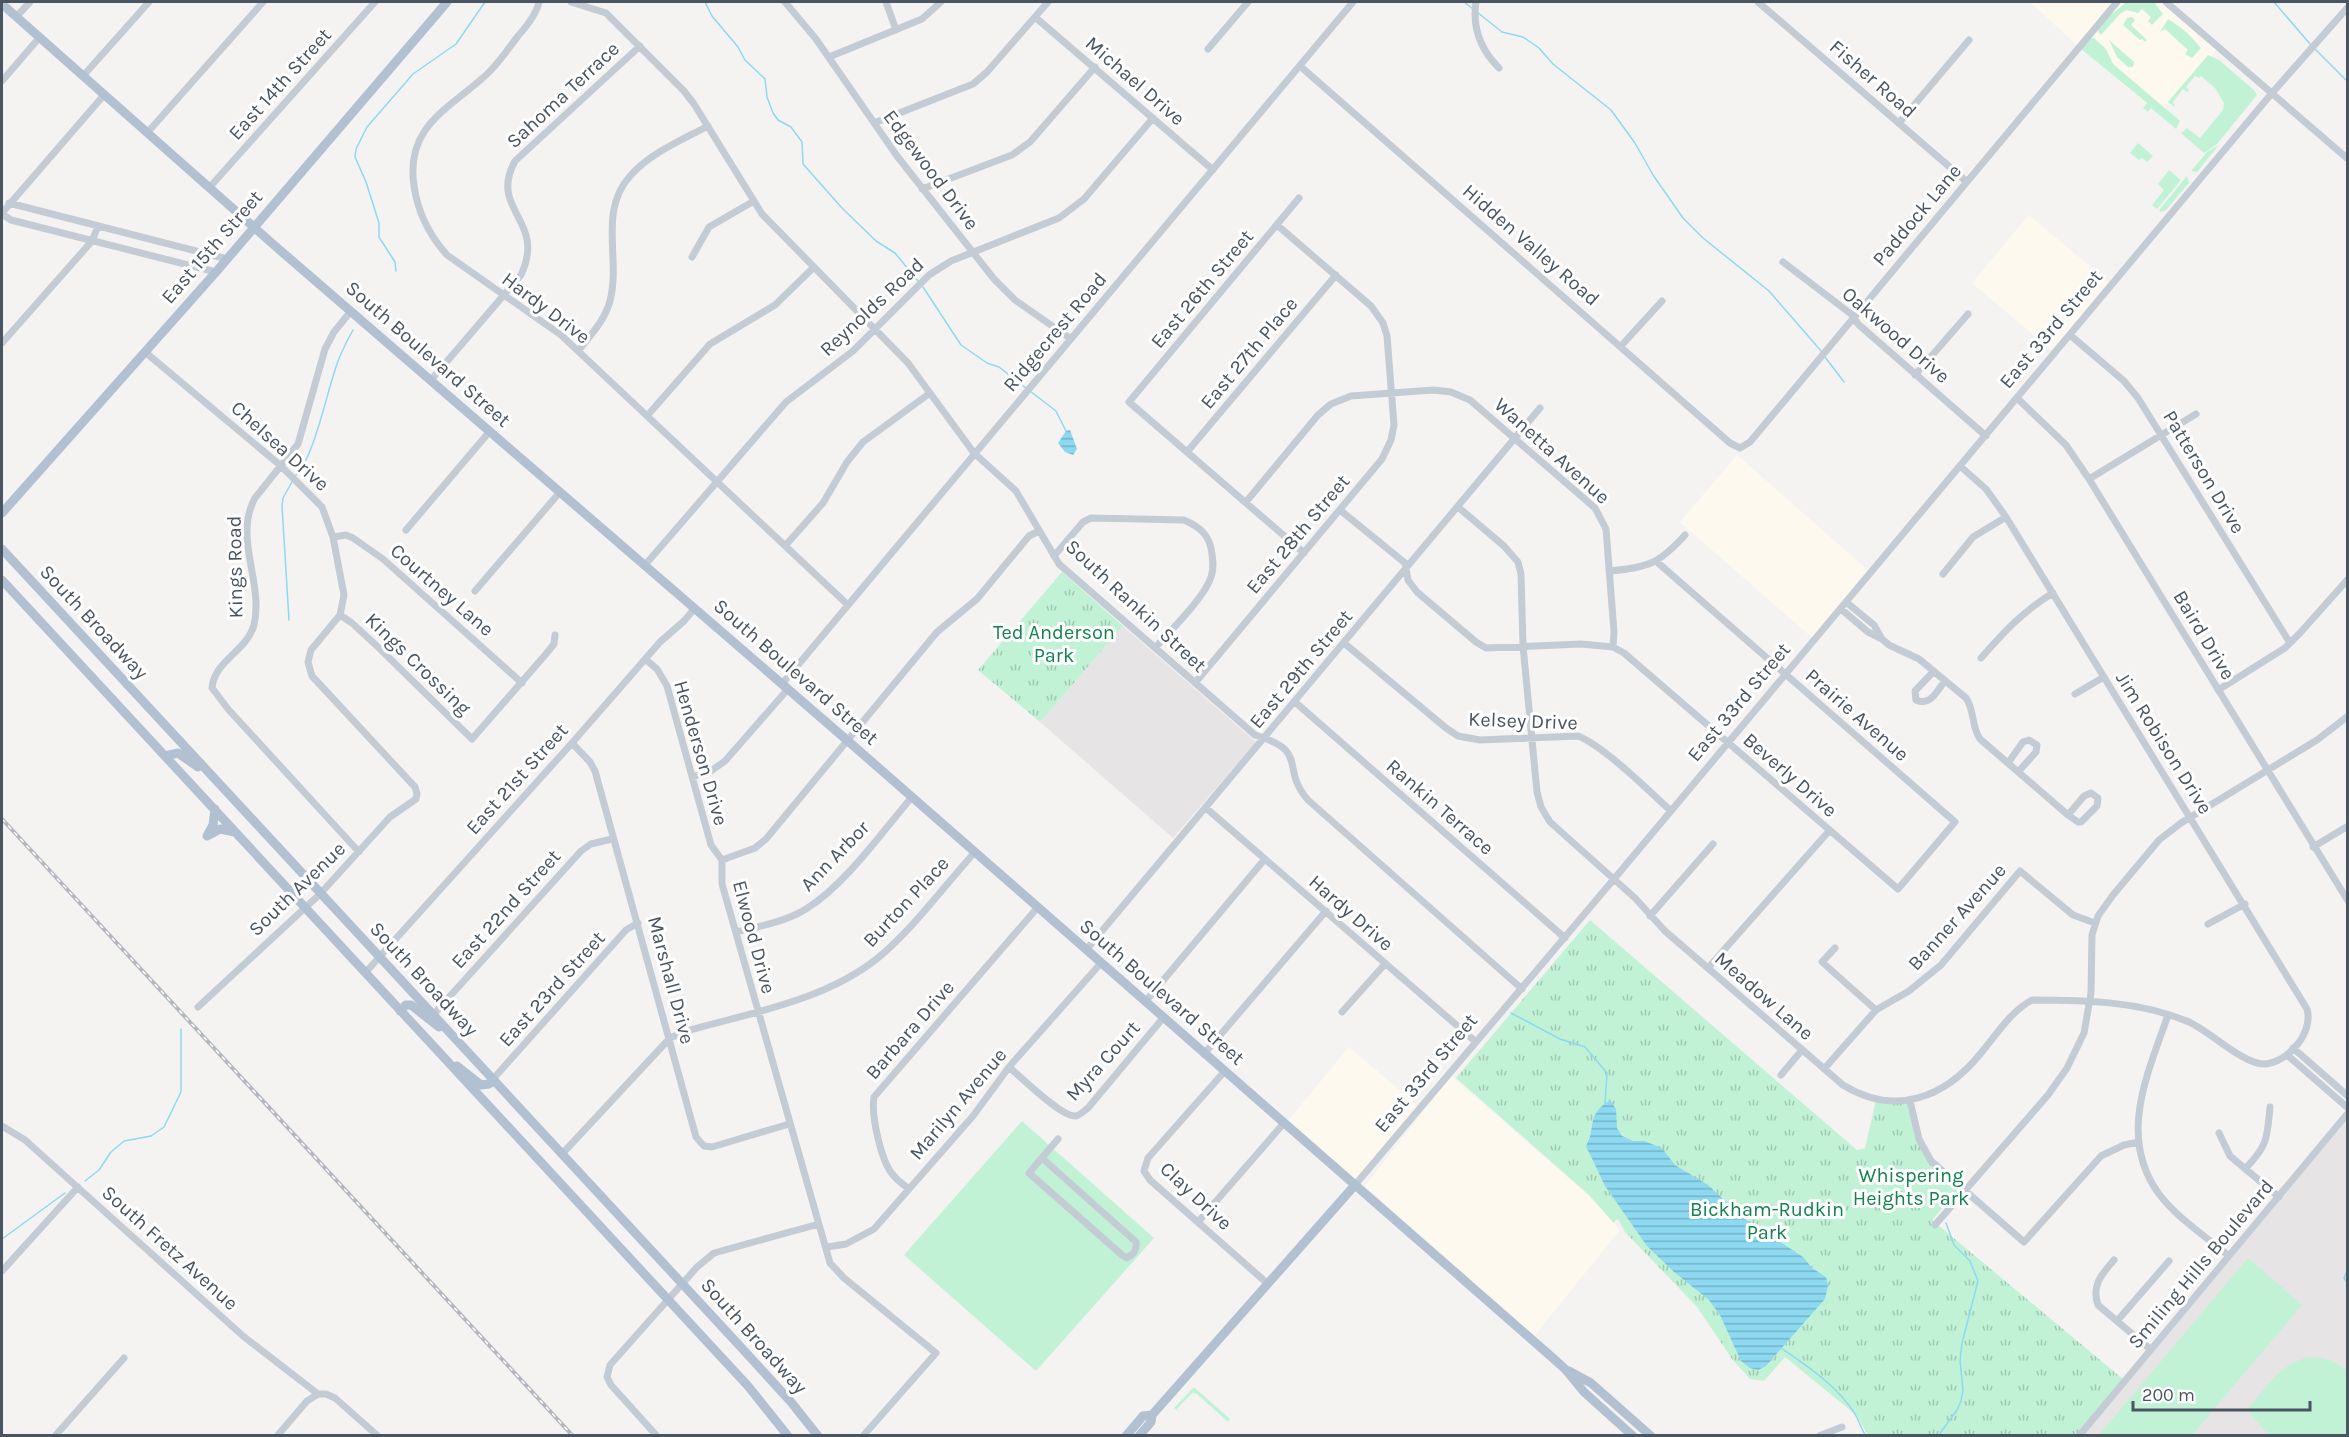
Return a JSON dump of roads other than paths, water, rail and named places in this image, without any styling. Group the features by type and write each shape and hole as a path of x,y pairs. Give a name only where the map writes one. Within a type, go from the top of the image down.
{"main road":[{"name":"East 15th Street","path":"2,513 216,272 447,2"},
{"name":"South Boulevard Street","path":"2,4 254,227 785,686 1565,1369 1584,1392 1633,1436"},
{"name":"South Broadway","path":"2,549 683,1284 818,1436"},
{"name":"South Broadway","path":"2,580 748,1386 788,1436"},
{"path":"165,756 178,753 210,775"},
{"path":"214,809 213,825 207,836 220,829 235,832"},
{"path":"400,1011 406,1005 411,1005 456,1040"},
{"path":"445,1058 471,1075 481,1085 489,1084 493,1079"},
{"path":"546,1168 562,1154"},
{"name":"East 33rd Street","path":"1139,1436 1151,1422 1152,1415 1355,1185"},
{"name":"South Boulevard Street","path":"1565,1369 1591,1383 1651,1436"},
{"name":"East 33rd Street","path":"1126,1436 1143,1416 1152,1415"}],"street":[{"path":"16,17 30,2"},
{"path":"83,76 148,2"},
{"path":"147,133 263,2"},
{"name":"East 14th Street","path":"210,188 375,2"},
{"name":"Hardy Drive","path":"539,2 530,20 494,67 430,122 416,149 413,177 419,207 433,239 459,266 561,335 848,605"},
{"name":"South Rankin Street","path":"575,2 606,12 684,92 769,222 908,363 974,453 1016,491 1054,556 1067,570 1255,735 1276,742 1287,751 1293,761 1297,788 1308,800 1522,989"},
{"name":"Edgewood Drive","path":"785,2 829,57 922,189 973,253 1008,293 1071,339"},
{"path":"886,2 896,30"},
{"path":"829,57 922,19 941,2"},
{"path":"874,123 973,84 987,72 1048,2"},
{"path":"1208,49 1248,2"},
{"name":"Ridgecrest Road","path":"692,777 711,771 725,761 848,605 1353,2"},
{"path":"1476,2 1475,20 1478,39 1488,57 1498,68"},
{"name":"Fisher Road","path":"1758,2 1966,181"},
{"name":"Paddock Lane","path":"1740,448 1750,442 2117,2"},
{"path":"2166,2 2348,159"},
{"name":"East 33rd Street","path":"1355,1185 1565,938 2272,93 2346,11"},
{"name":"Michael Drive","path":"1035,17 1213,170"},
{"path":"2,81 39,38"},
{"path":"1899,123 1970,40"},
{"name":"Sahoma Terrace","path":"431,380 521,274 528,261 530,249 525,227 514,212 507,191 507,180 514,161 640,46"},
{"name":"Hidden Valley Road","path":"1300,66 1730,443 1740,448"},
{"path":"922,189 1012,155 1030,142 1095,67"},
{"path":"104,95 2,213 11,220 216,272"},
{"name":"Reynolds Road","path":"645,565 786,402 845,358 929,275 944,264 1051,222 1072,209 1084,200 1153,118"},
{"path":"578,351 602,319 609,303 612,285 612,221 615,203 622,188 631,174 648,160 708,126"},
{"name":"East 26th Street","path":"1187,452 1129,402 1299,198"},
{"path":"692,257 709,227 754,201"},
{"path":"9,203 227,259"},
{"path":"1277,225 1371,306 1383,323 1387,336 1390,393"},
{"path":"2,343 92,240 98,226"},
{"name":"Oakwood Drive","path":"1783,262 1853,317 1858,324 1986,436"},
{"path":"647,416 710,344 775,305 814,267"},
{"name":"East 27th Place","path":"1187,452 1336,275"},
{"path":"1621,346 1662,301"},
{"name":"Kings Road","path":"351,311 334,332 325,349 298,444 249,507 246,535 256,604 254,626 244,644 212,678 212,688 222,702 359,852"},
{"path":"1915,375 1968,314"},
{"name":"Patterson Drive","path":"2070,335 2132,390 2290,643"},
{"name":"Chelsea Drive","path":"145,352 281,466 322,507 333,537 344,595 339,615"},
{"name":"Wanetta Avenue","path":"1246,502 1326,407 1351,396 1433,390 1460,395 1515,438 1599,514 1606,529 1613,646"},
{"path":"785,546 823,502 847,462 863,442 930,393"},
{"name":"East 28th Street","path":"1195,683 1388,450 1394,425 1390,393"},
{"name":"Baird Drive","path":"2017,398 2066,445 2090,479 2348,901"},
{"name":"East 29th Street","path":"1086,950 1540,408"},
{"path":"2090,479 2196,414"},
{"path":"406,530 490,431"},
{"path":"1187,452 1304,553"},
{"name":"Jim Robison Drive","path":"1960,466 1986,489 2007,517 2307,1009 2309,1019 2307,1028 2287,1054"},
{"path":"476,591 560,492"},
{"name":"Meadow Lane","path":"1458,507 1504,546 1518,562 1521,574 1523,646 1540,807 1550,822 1614,879 1665,932 1843,1085 1879,1101 1910,1101 1938,1090 1961,1075 1980,1055 2008,1018 2032,1000 2125,1005 2168,1015 2190,1023 2218,1038 2255,1063 2270,1063 2287,1054"},
{"path":"1340,510 1405,563 1408,580 1417,592 1486,648 1581,644 1613,646"},
{"path":"1943,574 1973,537 2007,517"},
{"path":"1054,556 1083,522 1091,518 1184,520 1197,525 1211,546 1213,565 1211,579 1202,593 1155,648"},
{"name":"Elwood Drive","path":"863,1436 936,1353 836,1271 830,1263 722,884 722,860 755,848 766,839 937,632 977,599 1029,536 1039,531"},
{"path":"1609,571 1638,569 1657,562 1685,535"},
{"name":"Courtney Lane","path":"333,537 353,538 382,559 522,683"},
{"name":"Prairie Avenue","path":"1657,562 1955,822 1898,889"},
{"path":"2218,690 2277,654 2290,643 2348,579"},
{"path":"1981,658 2021,615 2053,593"},
{"path":"1846,602 1871,623 1881,639"},
{"name":"East 21st Street","path":"365,973 645,659 695,608"},
{"path":"1840,609 1865,630 1889,645 1919,659 1966,698 1971,706 1973,724 1980,739 2068,815 2081,822 2097,807 2099,800 2097,796 2091,793 2086,794 2068,815"},
{"name":"South Avenue","path":"198,1007 320,894 390,817 416,799 415,787 312,676 308,662 311,650 339,615"},
{"name":"Kings Crossing","path":"339,615 352,623 378,647 472,739 522,683"},
{"path":"1865,630 1871,623"},
{"path":"522,683 554,644 555,635"},
{"name":"Kelsey Drive","path":"1344,643 1458,736 1480,740 1578,736 1589,741 1671,811"},
{"name":"Beverly Drive","path":"1613,646 1639,664 1898,889"},
{"name":"Henderson Drive","path":"645,659 657,669 667,686 711,845 722,860"},
{"path":"1934,672 1916,691 1916,700 1923,703 1929,701 1945,681"},
{"path":"2075,694 2104,677"},
{"name":"Rankin Terrace","path":"1295,702 1565,938"},
{"path":"1935,1225 2048,1095 2067,1068 2084,1033 2090,1003 2091,943 2095,923 2113,895 2159,840 2190,817 2317,740 2348,716"},
{"path":"2008,762 2023,742 2034,741 2037,745 2036,752 2018,772"},
{"name":"Marshall Drive","path":"572,743 590,762 595,771 696,1137 704,1146 712,1147 789,1124"},
{"name":"Ann Arbor","path":"736,932 779,922 805,910 823,898 912,797"},
{"name":"Hardy Drive","path":"1206,808 1476,1042"},
{"path":"2313,847 2348,826"},
{"path":"1708,968 1829,831"},
{"name":"East 22nd Street","path":"433,1015 581,851 591,844 612,839"},
{"path":"1650,916 1713,844"},
{"name":"Burton Place","path":"562,1154 670,1038 802,998 841,982 879,957 975,852"},
{"path":"1145,1002 1264,860"},
{"name":"Banner Avenue","path":"1824,1069 1876,1010 1909,991 1941,965 2020,871 2073,915 2095,923"},
{"path":"2208,924 2245,904"},
{"name":"Barbara Drive","path":"909,1189 893,1176 883,1156 872,1106 874,1097 1038,908"},
{"path":"1204,1054 1326,911"},
{"name":"East 23rd Street","path":"493,1079 626,930 638,923"},
{"path":"1835,948 1822,963 1876,1010"},
{"name":"Marilyn Avenue","path":"827,1247 846,1244 874,1229 973,1116 1010,1067 1101,963"},
{"path":"1342,1012 1384,964"},
{"path":"2168,1015 2140,1095 2137,1119 2139,1142 2146,1170 2159,1194 2175,1211 2228,1255"},
{"name":"Myra Court","path":"1010,1067 1059,1110 1073,1117 1088,1108 1163,1018"},
{"path":"2293,1048 2348,1096"},
{"path":"1781,1075 1802,1050"},
{"path":"2287,1054 2348,1108"},
{"name":"Clay Drive","path":"1224,1072 1148,1158 1144,1166 1147,1177 1268,1284"},
{"path":"1910,1101 1919,1139 1927,1155 1939,1169 2024,1242 2101,1156 2124,1145 2139,1142"},
{"path":"2246,1168 2266,1143 2270,1107"},
{"name":"Smiling Hills Boulevard","path":"2079,1436 2348,1113"},
{"path":"1198,1222 1284,1123"},
{"name":"South Fretz Avenue","path":"2,1126 26,1140 243,1336 318,1394 326,1394 335,1398 378,1436"},
{"path":"2219,1133 2227,1153 2279,1197"},
{"path":"1041,1158 1136,1242 1137,1248 1133,1255 1128,1258 1122,1255 1029,1173 1041,1158 1058,1139"},
{"path":"2,1270 78,1187"},
{"path":"657,1436 611,1385 607,1377 610,1365 697,1267 714,1253 819,1224"},
{"path":"2114,1260 2097,1280 2095,1297 2098,1305 2150,1349"},
{"path":"2116,1321 2169,1261"},
{"path":"55,1436 124,1358"},
{"path":"276,1436 310,1399 318,1394"},
{"path":"1820,1436 1842,1427"}],"water":[{"path":"1070,430 1077,449 1073,455 1065,452 1058,443 1066,431"},
{"path":"1610,1100 1616,1109 1617,1128 1622,1136 1662,1148 1675,1165 1708,1185 1745,1219 1803,1257 1812,1268 1826,1277 1828,1286 1825,1299 1766,1366 1758,1370 1750,1368 1741,1361 1720,1315 1709,1300 1674,1272 1647,1246 1605,1186 1586,1146 1597,1111"}],"waterway":[{"path":"396,271 395,262 379,237 379,223 355,157 356,149 367,127 413,74 456,44 485,2"},
{"path":"705,2 712,16 738,47 745,60 765,79 767,97 773,113 778,120 791,127 802,142 803,164 842,208 876,241 895,253 918,281"},
{"path":"1464,2 1473,9"},
{"path":"2274,2 2310,44"},
{"path":"1477,12 1502,32 1523,37 1539,48 1553,64 1611,110 1683,218 1703,238 1769,291 1822,352"},
{"path":"2314,48 2348,82"},
{"path":"923,287 961,345 987,363 999,367 1026,388"},
{"path":"295,476 302,467 314,440 333,376 353,330"},
{"path":"1825,357 1844,382"},
{"path":"1030,391 1056,411 1066,431"},
{"path":"289,620 282,506 283,498 293,480"},
{"path":"1511,1013 1560,1039 1585,1047 1607,1073 1605,1104"},
{"path":"85,1181 99,1170 111,1152 124,1141 151,1136 164,1127 181,1092 181,1029"},
{"path":"2,1239 65,1193"},
{"path":"1938,1436 1961,1401 1963,1390 1960,1361 1962,1343 1978,1281 1970,1261 1954,1245 1946,1223"},
{"path":"2348,1269 2344,1278 2348,1284"},
{"path":"1781,1348 1840,1394 1855,1414 1866,1436"}],"railway":[{"path":"2,819 573,1436"}],"park label":[{"name":"Ted Anderson Park","path":"1054,644"},
{"name":"Whispering Heights Park","path":"1911,1186"},
{"name":"Bickham-Rudkin Park","path":"1767,1220"}]}
